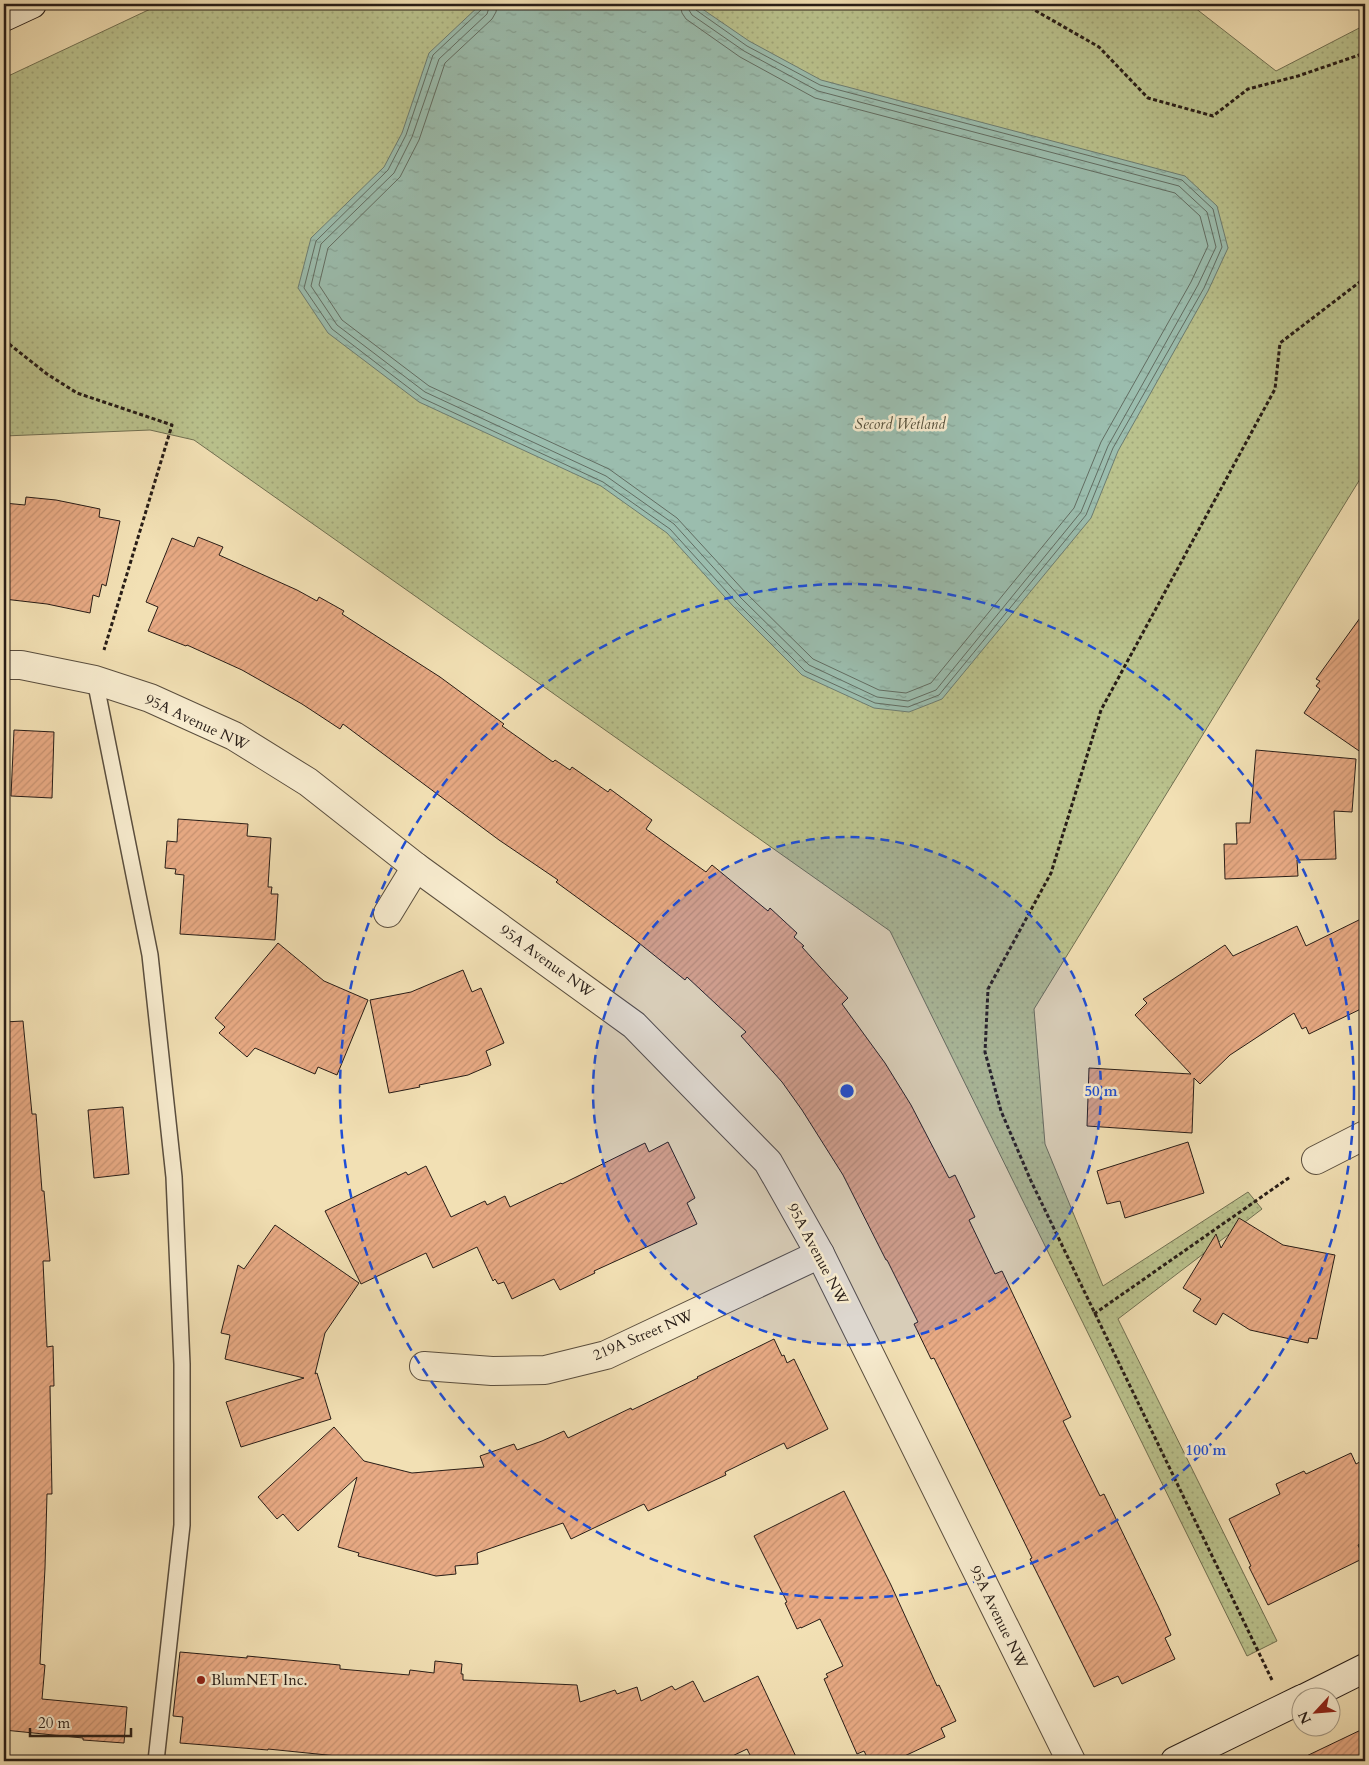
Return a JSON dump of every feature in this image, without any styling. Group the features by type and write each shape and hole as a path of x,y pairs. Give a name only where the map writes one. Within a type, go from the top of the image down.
{"street":[{"path":"4,17 32,4"},
{"name":"95A Avenue NW","path":"4,665 20,665 95,680 150,698 234,736 308,782 416,867 634,1025 768,1162 820,1254 1071,1761"},
{"path":"388,913 416,867"},
{"path":"1316,1160 1365,1135"},
{"name":"219A Street NW","path":"424,1366 492,1371 545,1370 606,1355 820,1254"},
{"path":"1324,1688 1365,1668"},
{"path":"1175,1761 1292,1703"}],"lane":[{"path":"95,680 150,955 174,1177 182,1364 182,1525 156,1761"}],"path":[{"path":"1024,4 1099,47 1148,98 1213,116 1248,89 1298,76 1365,53"},
{"path":"1292,1691 1094,1314 1031,1181 1001,1111 986,1052 988,989 1051,873 1101,710 1276,389 1280,343 1365,278"},
{"path":"4,340 47,374 77,393 172,425 95,680"},
{"path":"1094,1314 1316,1160"}],"green space":[{"name":"Secord Wetland","path":"161,4 1190,4 1276,71 1365,25 1365,471 1034,1009 1045,1144 1103,1286 1248,1192 1262,1209 1118,1319 1277,1641 1247,1656 890,931 194,440 150,430 4,436 4,78"}],"water":[{"path":"481,4 695,4 749,41 821,80 1185,176 1217,206 1228,248 1208,291 1118,451 1091,518 942,699 909,712 874,708 802,675 733,606 667,533 601,486 419,402 328,333 298,288 311,238 384,167 402,133 429,53"}],"building":[{"path":"26,497 56,500 100,509 99,517 120,521 106,586 102,584 99,597 93,595 90,613 47,604 4,599 4,503 25,505"},
{"path":"198,537 223,547 219,555 317,601 319,597 344,611 342,614 440,677 504,724 502,726 553,762 555,760 570,770 572,767 608,792 610,789 652,820 646,829 706,872 712,865 768,911 770,908 797,933 794,937 804,946 802,947 848,998 842,1004 885,1063 911,1105 949,1178 955,1175 975,1217 969,1220 995,1274 1002,1271 1071,1417 1063,1421 1100,1496 1104,1494 1159,1608 1171,1635 1165,1638 1175,1659 1122,1684 1118,1676 1094,1687 1030,1559 1032,1558 934,1358 931,1359 914,1324 918,1322 843,1175 782,1082 741,1036 746,1032 687,977 685,980 634,939 556,882 558,880 499,840 343,724 340,729 302,704 242,670 187,645 148,631 158,607 146,602 172,538 194,547"},
{"path":"1365,611 1365,755 1304,713 1320,689 1316,686 1320,681 1316,679"},
{"path":"14,730 54,732 52,798 11,796"},
{"path":"1256,750 1356,759 1352,812 1334,811 1336,859 1297,860 1298,876 1225,879 1224,844 1237,844 1236,823 1250,823"},
{"path":"178,819 248,824 247,836 271,838 268,887 272,887 271,894 278,894 275,940 180,934 184,875 175,874 176,869 165,868 167,841 177,842"},
{"path":"1365,917 1365,1007 1309,1034 1306,1027 1302,1029 1294,1013 1230,1055 1200,1084 1194,1078 1192,1133 1087,1126 1089,1068 1191,1074 1135,1015 1147,1003 1143,999 1225,945 1233,956 1297,926 1306,946"},
{"path":"278,943 324,981 368,1000 337,1075 318,1067 315,1074 255,1048 247,1057 219,1033 225,1027 215,1018"},
{"path":"463,970 472,992 481,988 504,1043 486,1051 491,1065 468,1075 389,1093 370,1000 411,992"},
{"path":"23,1021 32,1114 36,1114 50,1261 43,1261 47,1347 53,1346 54,1386 50,1386 52,1494 47,1494 40,1664 45,1665 42,1699 127,1707 124,1743 4,1730 4,1022"},
{"path":"123,1107 129,1174 94,1178 88,1110"},
{"path":"668,1142 695,1198 687,1203 697,1224 594,1271 595,1273 560,1290 554,1279 512,1299 504,1282 498,1284 495,1279 493,1281 477,1247 433,1268 426,1253 361,1284 325,1211 406,1172 408,1175 426,1166 451,1217 485,1201 487,1205 505,1196 510,1207 645,1143 649,1152"},
{"path":"1188,1142 1204,1193 1125,1218 1120,1201 1107,1204 1097,1171"},
{"path":"1239,1218 1283,1245 1335,1255 1317,1339 1309,1338 1308,1343 1250,1330 1223,1313 1216,1325 1193,1311 1201,1299 1183,1288 1216,1234 1221,1248"},
{"path":"275,1225 359,1283 325,1333 315,1374 317,1373 331,1419 241,1447 226,1402 304,1378 225,1359 230,1335 221,1333 238,1265 244,1269"},
{"path":"774,1339 787,1363 794,1359 828,1429 787,1449 784,1443 725,1472 726,1475 648,1511 644,1504 571,1539 563,1523 477,1553 478,1564 455,1566 456,1574 436,1576 358,1556 359,1553 338,1547 357,1477 298,1531 283,1514 277,1519 258,1497 334,1427 364,1461 412,1473 484,1467 480,1456 514,1444 517,1450 564,1431 568,1438 631,1408 632,1410"},
{"path":"1351,1453 1356,1464 1365,1459 1365,1541 1358,1545 1364,1558 1268,1605 1249,1567 1251,1566 1229,1519 1280,1494 1276,1484 1304,1471 1306,1474"},
{"path":"844,1491 891,1585 937,1686 939,1685 956,1721 941,1728 945,1737 894,1761 869,1761 864,1751 857,1754 824,1679 828,1677 826,1674 843,1666 820,1619 797,1629 785,1603 787,1602 754,1536"},
{"path":"180,1652 340,1665 340,1669 409,1675 410,1670 434,1673 435,1661 462,1664 461,1674 463,1674 463,1680 577,1685 580,1702 615,1690 617,1694 637,1687 641,1701 672,1686 675,1690 693,1681 704,1702 758,1676 798,1761 753,1761 747,1749 722,1761 386,1761 268,1749 180,1743 183,1717 173,1716"},
{"path":"1365,1728 1365,1761 1296,1761"}],"place":[{"name":"BlumNET Inc.","path":"201,1680"}]}
